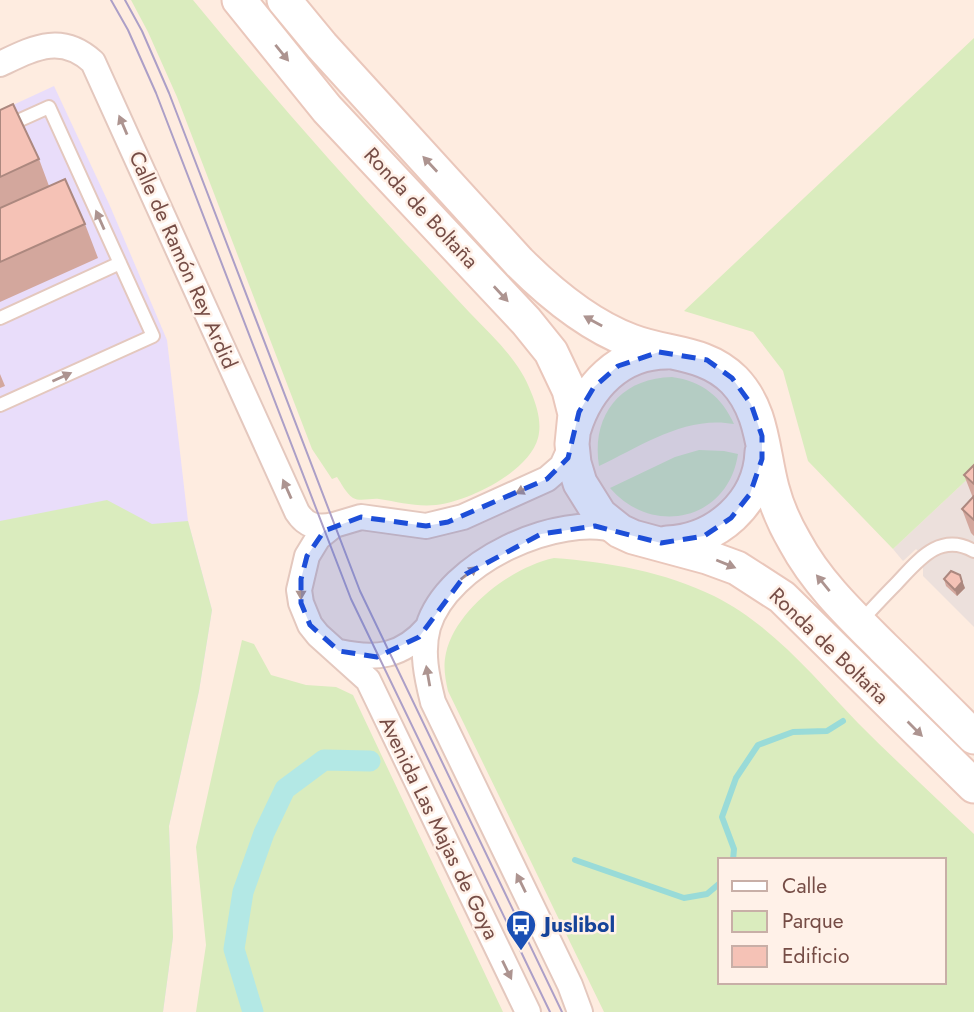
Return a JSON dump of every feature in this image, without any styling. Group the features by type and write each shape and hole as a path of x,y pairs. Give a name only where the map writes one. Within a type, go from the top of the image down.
{"main road":[{"name":"Ronda de Boltaña","path":"239,0 327,108 541,338 569,390 575,414 574,463 580,483 600,515 620,531 639,539 708,556 737,568 782,597 974,786"},
{"name":"Ronda de Boltaña","path":"284,0 321,46 549,291 582,315 620,336 633,342 707,360 732,378 751,404 762,436 772,488 788,529 818,578 859,623 974,737"},
{"name":"Ronda de Boltaña","path":"573,437 585,398 618,366 645,355 679,352"},
{"name":"Ronda de Boltaña","path":"661,544 696,539 719,528 731,518 757,483 762,459 762,436"}],"street":[{"name":"Calle de Ramón Rey Ardid","path":"0,64 38,47 51,45 73,48 93,62 297,512 312,526 323,528 334,525"},
{"path":"334,525 361,517 426,526 463,517 547,478 562,466 573,437"},
{"name":"Avenida Las Majas de Goya","path":"334,525 318,538 307,556 299,590 301,603 310,625 326,643 339,651 362,673 372,688 528,1012"},
{"path":"339,651 370,657 389,654 411,643 428,627 442,600 466,574 498,553 532,537 550,531 595,526 620,531"},
{"path":"428,627 425,657 433,702 570,985 580,1012"}],"lane":[{"path":"0,129 49,107 86,198 153,335 0,405"},
{"path":"0,318 120,263"},
{"path":"859,623 928,551 949,544 974,551"}],"highlighted area":[{"path":"659,352 707,360 732,378 751,404 762,436 762,459 750,494 731,518 704,536 661,543 595,526 541,534 466,574 419,637 377,657 339,651 310,625 301,603 301,579 307,556 324,531 361,517 426,526 448,522 547,479 568,458 579,412 594,387 618,366"}],"shaded area":[{"path":"54,86 110,206 167,340 188,521 212,610 199,691 169,826 173,937 163,1012 0,1012 0,111"},
{"path":"974,473 974,627 923,576 923,566 928,561 916,549 903,561 893,549"}],"green space":[{"path":"131,0 193,0 324,153 512,359 533,397 539,426 538,438 532,450 510,473 465,498 436,505 356,499 348,493 337,477 332,479 312,449 177,97"},
{"path":"974,38 974,473 893,549 808,461 783,371 753,332 684,311"},
{"path":"672,377 693,382 710,392 734,424 716,422 681,428 599,466 600,431 613,403 624,392 638,384"},
{"path":"699,450 738,454 731,477 720,494 704,507 686,514 666,516 646,513 627,503 610,488 675,457"},
{"path":"107,500 152,524 188,521 212,610 199,691 169,826 173,937 163,1012 0,1012 0,521"},
{"path":"554,558 595,562 676,580 735,608 791,653 872,737 974,834 974,1012 604,1012 448,691 445,677 446,653 461,621 488,592 521,570"},
{"path":"242,640 254,644 271,675 306,685 336,687 353,695 503,1012 196,1012 206,945 196,847"}],"building":[{"path":"13,104 39,159 0,177 0,110"},
{"path":"65,179 85,224 0,262 0,208"},
{"path":"974,465 974,484 964,475"},
{"path":"974,496 974,520 962,509"},
{"path":"951,571 960,575 962,582 955,590 944,579"}],"waterway":[{"path":"733,858 734,849 722,817 736,778 758,745 793,732 827,731 843,721"},
{"path":"253,1012 234,949 243,892 264,833 285,789 324,760 370,761"},
{"path":"575,860 684,898 707,894 718,885"}],"tram line":[{"path":"111,0 128,30 156,93 351,599 550,1012"},
{"path":"125,0 142,31 169,93 360,591 562,1012"}],"place":[{"name":"Juslibol","path":"521,952"}]}
